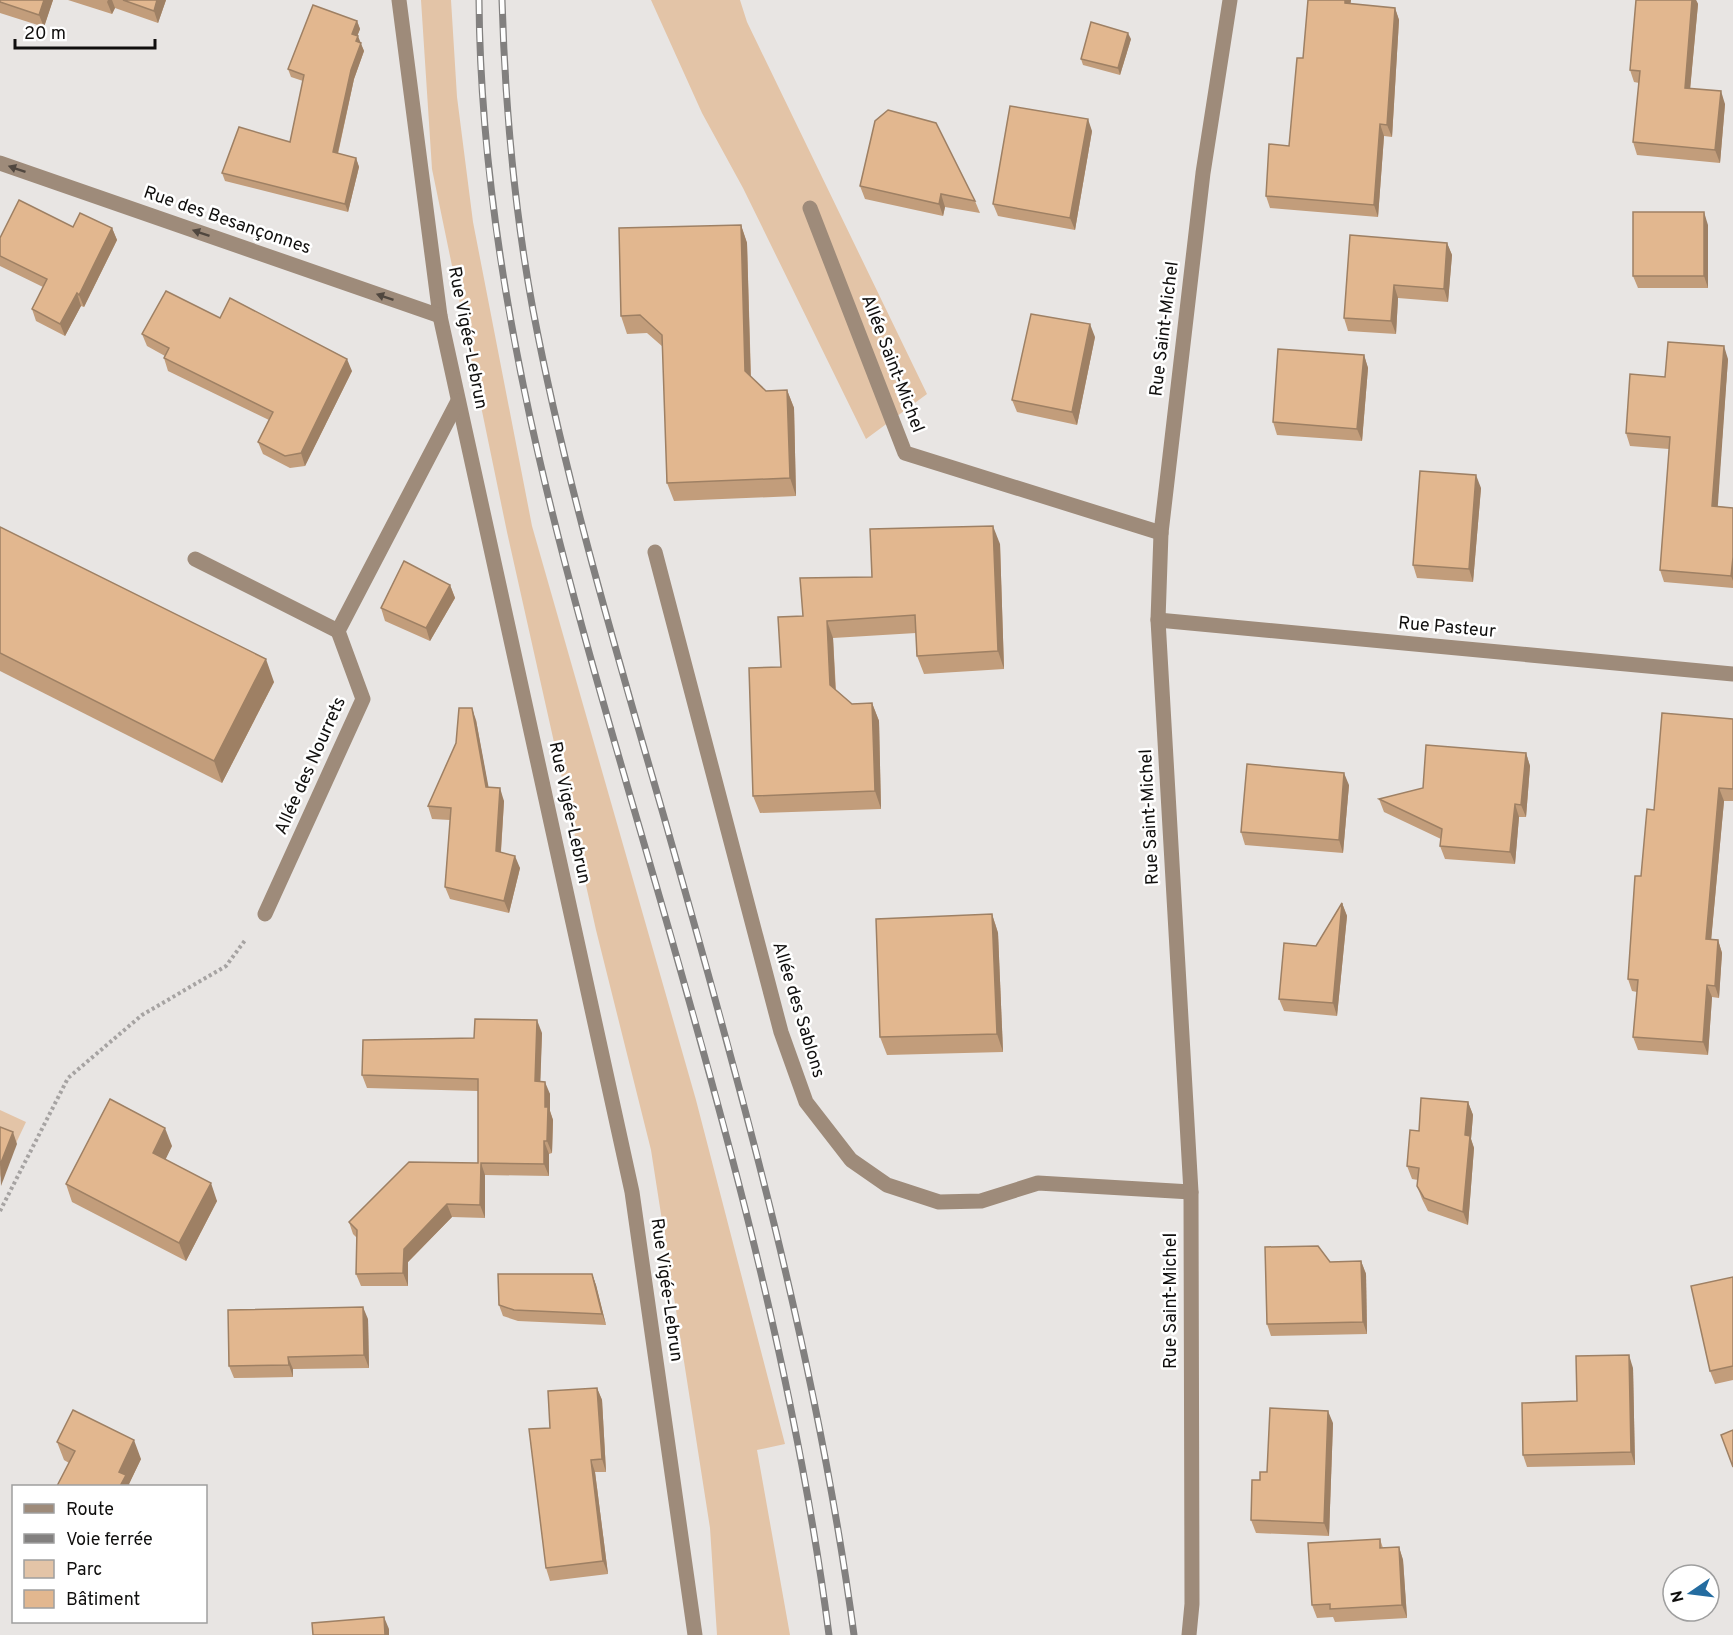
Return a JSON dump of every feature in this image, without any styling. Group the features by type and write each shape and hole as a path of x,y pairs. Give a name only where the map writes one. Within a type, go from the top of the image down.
{"street":[{"name":"Rue Vigée-Lebrun","path":"399,0 440,316 632,1192 695,1635"},
{"name":"Rue Saint-Michel","path":"1189,1635 1192,1604 1191,1192 1158,620 1161,533 1203,173 1230,0"},
{"name":"Rue des Besançonnes","path":"0,163 440,316"},
{"name":"Allée Saint-Michel","path":"810,207 905,453 1161,533"},
{"path":"195,559 338,631 458,401"},
{"name":"Allée des Sablons","path":"655,552 781,1032 806,1102 851,1160 886,1185 939,1202 981,1201 1038,1183 1191,1192"},
{"name":"Rue Pasteur","path":"1158,620 1733,674"},
{"name":"Allée des Nourrets","path":"265,915 363,699 338,631"}],"path":[{"path":"0,1211 68,1078 142,1015 226,966 265,915"}],"green space":[{"path":"421,0 451,0 457,97 473,222 532,526 696,1100 785,1444 757,1450 790,1635 717,1635 710,1528 651,1150 596,930 507,532 432,169"},
{"path":"651,0 740,0 747,22 927,394 866,439 743,188 702,113"},
{"path":"0,1110 26,1122 0,1177"}],"building":[{"path":"0,0 44,0 39,15 0,2"},
{"path":"123,0 157,0 154,11"},
{"path":"1308,0 1345,0 1345,3 1395,8 1387,125 1380,124 1374,205 1266,196 1269,144 1289,146 1297,58 1303,58"},
{"path":"1636,0 1692,0 1685,88 1721,91 1715,150 1633,142 1640,71 1630,70"},
{"path":"313,5 357,21 352,34 358,36 356,41 361,43 351,70 333,152 356,158 345,204 222,173 239,127 290,142 304,75 288,69"},
{"path":"1091,22 1128,33 1118,68 1081,59"},
{"path":"1010,106 1088,119 1070,218 993,204"},
{"path":"888,110 936,123 975,201 941,194 939,204 860,186 875,121"},
{"path":"19,200 73,227 80,213 112,228 79,295 77,293 60,324 32,309 47,279 0,256 0,238"},
{"path":"1633,212 1704,212 1704,276 1633,276"},
{"path":"741,225 745,371 766,391 787,390 790,478 667,483 662,335 640,315 621,316 619,228"},
{"path":"1350,235 1447,243 1444,289 1394,285 1391,321 1344,318"},
{"path":"166,291 220,318 230,298 347,359 301,453 285,456 258,442 273,412 164,358 169,348 142,334"},
{"path":"1031,314 1090,324 1072,412 1012,400"},
{"path":"1668,342 1724,346 1712,506 1733,508 1731,576 1660,570 1670,437 1626,433 1630,374 1665,377"},
{"path":"1278,349 1364,355 1357,429 1273,422"},
{"path":"1420,471 1476,475 1469,569 1413,565"},
{"path":"993,526 998,651 917,656 915,615 827,621 830,685 852,704 872,703 875,791 753,796 749,668 781,667 778,617 803,616 800,578 872,577 870,529"},
{"path":"0,527 266,659 214,761 0,653"},
{"path":"404,561 450,585 426,628 381,608"},
{"path":"459,708 472,708 486,787 500,788 496,851 515,856 504,901 445,887 451,808 428,806 456,743"},
{"path":"1662,713 1733,719 1733,789 1719,788 1706,939 1718,940 1715,986 1707,985 1703,1042 1633,1037 1638,980 1628,979 1635,876 1641,876 1647,809 1654,810"},
{"path":"1426,745 1526,753 1521,805 1515,804 1510,852 1440,846 1442,829 1379,799 1423,788"},
{"path":"1247,764 1344,773 1339,840 1241,832"},
{"path":"1342,903 1333,1003 1279,999 1284,943 1316,946"},
{"path":"992,914 997,1034 880,1037 876,919"},
{"path":"475,1019 537,1020 535,1081 545,1082 545,1107 548,1107 544,1164 481,1163 480,1205 447,1204 404,1249 403,1273 356,1274 357,1230 349,1222 409,1162 478,1163 478,1079 362,1075 363,1040 474,1038"},
{"path":"1421,1098 1468,1102 1465,1135 1470,1136 1463,1212 1424,1198 1417,1186 1419,1168 1407,1166 1410,1130 1419,1131"},
{"path":"110,1099 165,1128 153,1153 211,1183 179,1243 66,1184"},
{"path":"0,1127 13,1132 0,1165"},
{"path":"1318,1246 1330,1262 1361,1261 1363,1322 1267,1324 1265,1247"},
{"path":"498,1274 592,1274 602,1314 514,1310 499,1305"},
{"path":"1733,1277 1733,1366 1710,1371 1691,1286"},
{"path":"363,1307 364,1355 288,1357 289,1365 229,1366 228,1310"},
{"path":"1629,1355 1631,1452 1523,1455 1522,1403 1577,1401 1576,1356"},
{"path":"597,1388 602,1459 591,1460 603,1561 546,1568 529,1429 550,1428 548,1391"},
{"path":"1270,1408 1328,1411 1324,1523 1251,1520 1252,1480 1260,1480 1260,1472 1267,1472"},
{"path":"73,1410 134,1440 119,1472 126,1475 121,1485 58,1485 75,1451 57,1442"},
{"path":"1733,1430 1733,1467 1721,1435"},
{"path":"1380,1539 1380,1548 1399,1547 1402,1605 1330,1609 1330,1604 1312,1605 1308,1543"},
{"path":"384,1617 385,1635 313,1635 312,1623"}],"railway":[{"path":"479,0 483,108 494,214 511,320 532,425 556,530 584,634 699,1036 751,1234 796,1433 829,1635"},
{"path":"502,0 505,78 516,194 526,272 546,375 611,633 722,1025 775,1226 820,1429 854,1635"}]}
